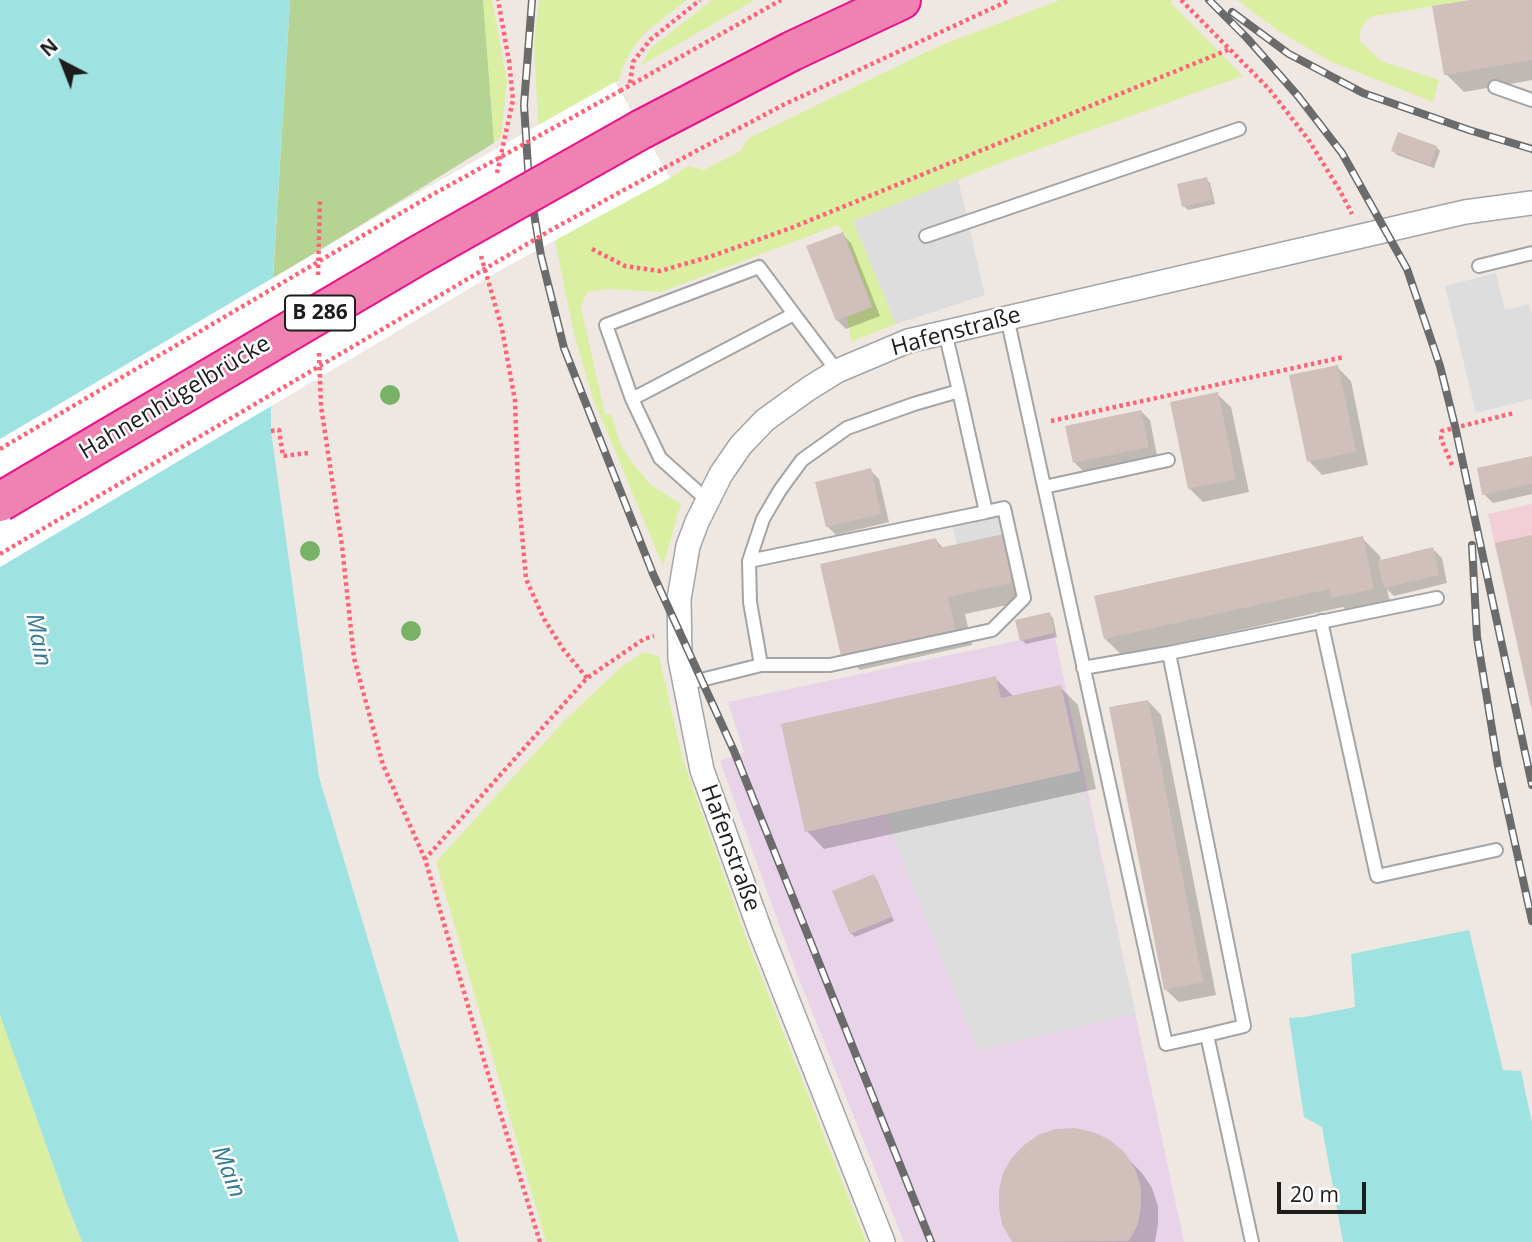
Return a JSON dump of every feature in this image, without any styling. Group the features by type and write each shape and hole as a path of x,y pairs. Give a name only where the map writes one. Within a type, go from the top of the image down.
{"highway":[{"name":"Hahnenhügelbrücke","path":"0,502 428,249 642,129 792,51 901,0"}],"street":[{"name":"Hafenstraße","path":"883,1242 761,933 702,770 680,659 682,573 688,546 706,500 721,474 741,445 765,421 837,371 908,341 1465,212 1532,203"}],"lane":[{"path":"1495,87 1532,100"},
{"path":"926,236 1239,129"},
{"path":"1479,266 1532,253"},
{"path":"706,500 660,458 632,399 606,325 759,267 837,371"},
{"path":"632,399 794,314"},
{"path":"1007,317 1166,1044 1244,1026 1169,653"},
{"path":"945,332 986,512"},
{"path":"761,665 750,602 749,561 763,519 780,489 802,460 847,428 959,391"},
{"path":"1044,487 1168,460"},
{"path":"685,684 761,665 830,665 992,630 1024,598 1004,508 749,561"},
{"path":"1083,668 1169,653 1437,597"},
{"path":"1321,621 1377,876 1496,850"},
{"path":"1207,1035 1252,1242"}],"path":[{"path":"496,177 513,100 498,0"},
{"path":"630,84 633,62 650,40 700,0"},
{"path":"0,449 430,196 781,0"},
{"path":"0,554 551,230 664,168 783,105 1010,0"},
{"path":"1181,0 1269,89 1308,139 1339,189 1363,237"},
{"path":"592,249 625,266 660,271 709,257 791,228 1230,48"},
{"path":"318,279 320,198"},
{"path":"481,254 502,329 515,401 518,488 526,579 544,619 563,649 587,678"},
{"path":"319,344 321,407 342,545 354,658 383,765 425,859 540,1242"},
{"path":"1031,426 1344,358"},
{"path":"1452,465 1441,439 1442,431 1514,413"},
{"path":"271,431 279,430 283,456 308,453"},
{"path":"425,859 587,678 644,639 679,629"}],"shaded area":[{"path":"958,179 985,295 896,324 853,221"},
{"path":"1496,273 1505,310 1529,304 1532,315 1532,399 1476,413 1445,286"},
{"path":"1532,504 1532,711 1488,514"},
{"path":"1000,515 1004,534 957,545 952,526"},
{"path":"1054,633 1184,1242 904,1242 797,974 720,761 744,752 728,702"},
{"path":"1080,771 1136,1014 977,1050 885,814"}],"green space":[{"path":"290,0 483,0 494,143 273,279"},
{"path":"483,0 492,0 507,81 501,137 494,143"},
{"path":"539,0 687,0 647,31 635,45 624,64 619,80 615,83 670,178 688,166 704,170 739,152 749,138 939,46 1060,0 1173,0 1170,2 1243,76 1016,157 853,221 896,324 851,342 847,316 872,306 838,225 661,292 608,289 587,292 581,307 605,414 612,415 621,446 634,465 651,485 681,504 663,566 592,396 574,334 555,241 538,119 534,43"},
{"path":"712,0 755,0 640,66 651,48"},
{"path":"1237,0 1470,0 1370,17 1360,30 1360,41 1381,61 1439,80 1433,102 1329,61 1279,31"},
{"path":"643,652 659,656 683,760 748,943 866,1242 546,1242 436,862 563,722 619,669"},
{"path":"0,1015 66,1201 82,1242 0,1242"}],"water":[{"name":"Main","path":"0,0 290,0 271,306 271,431 319,777 459,1242 82,1242 66,1201 0,1015"},
{"path":"1469,930 1503,1070 1521,1071 1532,1123 1532,1242 1343,1242 1322,1127 1304,1117 1289,1018 1355,1007 1351,954"}],"pier":[{"path":"615,82 670,178 504,268 0,567 0,439 393,207"}],"building":[{"path":"1470,0 1532,0 1532,60 1444,75 1432,6"},
{"path":"1398,132 1437,146 1430,165 1391,151"},
{"path":"1207,177 1212,200 1182,207 1177,184"},
{"path":"843,232 872,307 836,321 806,246"},
{"path":"1338,365 1356,452 1307,462 1289,375"},
{"path":"1218,392 1236,479 1188,489 1170,402"},
{"path":"1141,410 1149,447 1073,463 1065,426"},
{"path":"1532,456 1532,484 1482,495 1477,468"},
{"path":"871,468 881,514 826,527 815,482"},
{"path":"1004,534 1015,582 948,597 958,640 843,665 820,564 936,538 939,548"},
{"path":"1532,535 1532,706 1531,706 1495,543"},
{"path":"1363,536 1374,589 1331,598 1329,589 1104,639 1094,596"},
{"path":"1433,547 1439,575 1384,588 1377,561"},
{"path":"1050,612 1054,633 1020,641 1015,620"},
{"path":"996,676 1001,698 1061,685 1080,771 805,832 781,724"},
{"path":"1148,700 1203,982 1164,990 1109,707"},
{"path":"874,874 892,917 850,934 832,891"},
{"path":"1075,1128 1110,1140 1125,1153 1135,1169 1141,1187 1141,1205 1138,1224 1129,1241 1012,1242 1002,1224 999,1207 1003,1173 1011,1159 1038,1135 1056,1129"}],"railway":[{"path":"532,0 524,105 529,183 541,256 564,348 653,574 734,751 931,1242"},
{"path":"1209,0 1298,96 1342,153 1407,269 1440,366 1455,426 1532,785"},
{"path":"1232,12 1289,54 1363,93 1532,149"},
{"path":"1472,545 1477,637 1498,766 1532,921"}]}
